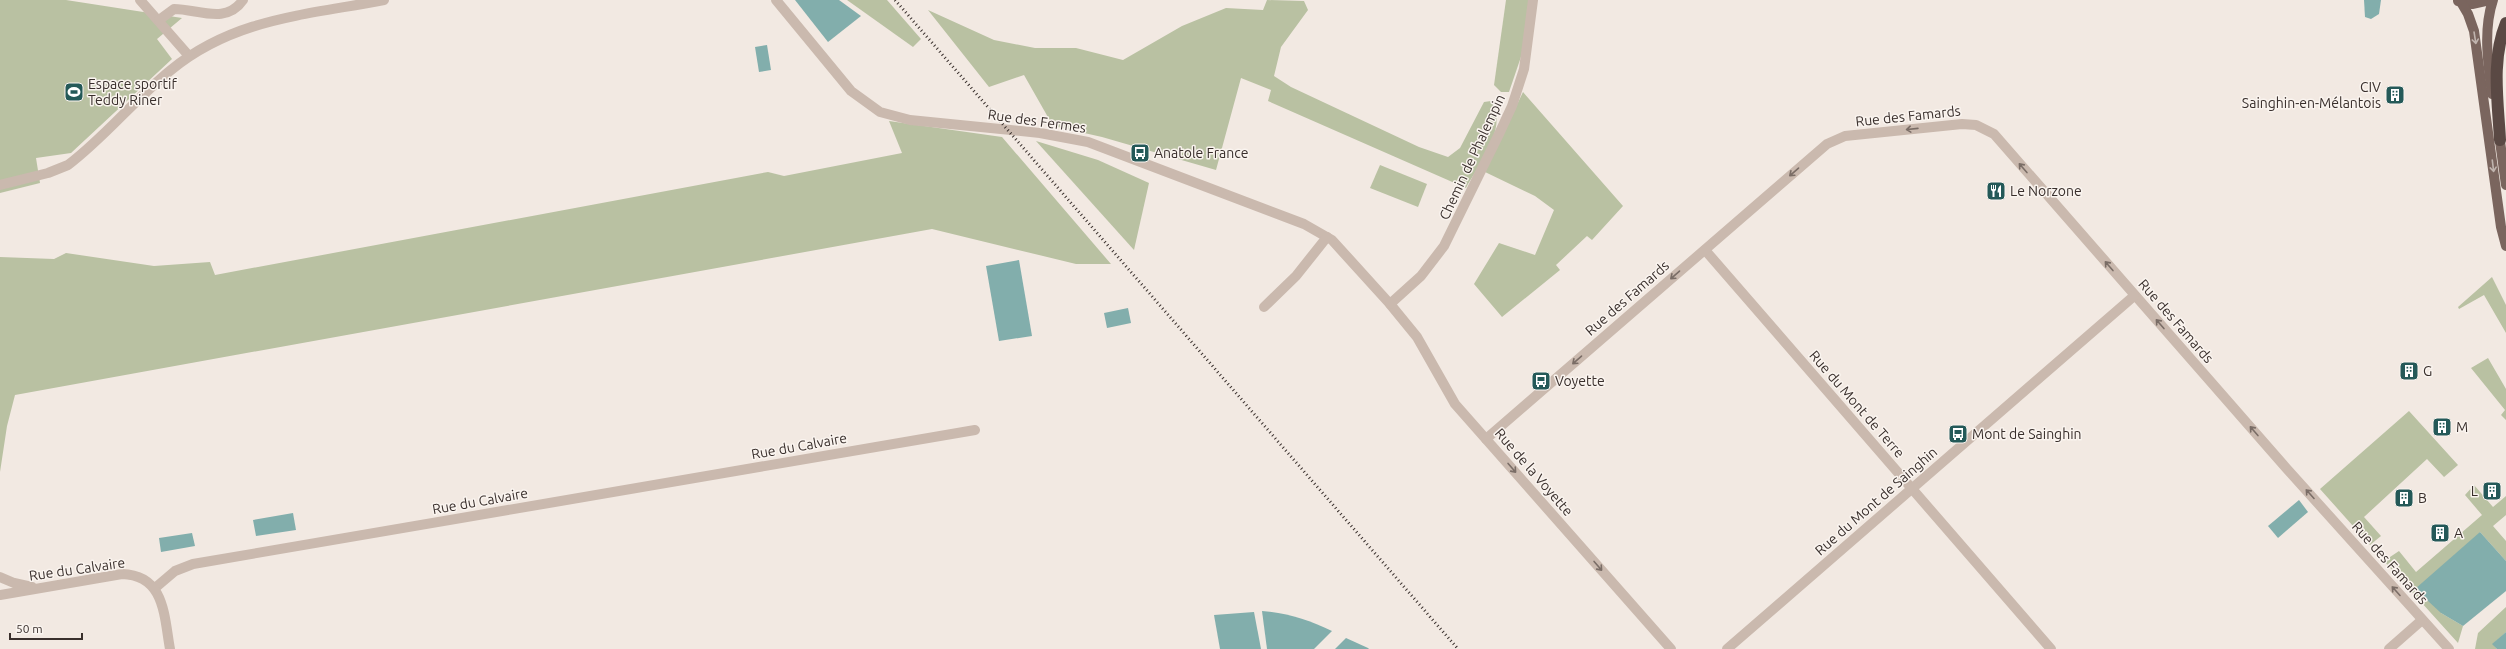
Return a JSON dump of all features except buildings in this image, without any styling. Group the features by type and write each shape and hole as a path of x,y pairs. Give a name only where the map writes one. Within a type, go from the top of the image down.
{"highway":[{"path":"2500,140 2497,66 2498,50 2506,24"}],"main road":[{"path":"2458,1 2477,4 2492,0 2488,24 2487,50 2506,185"},
{"path":"2458,1 2471,20 2474,31 2501,227 2506,246"}],"street":[{"path":"140,0 190,56"},
{"path":"0,185 48,173 68,165 170,71 190,56 225,35 253,25 384,0"},
{"name":"Rue des Fermes","path":"776,0 851,91 880,112 910,120 1040,133 1096,144 1304,224 1328,236 1390,304"},
{"name":"Chemin de Phalempin","path":"1390,304 1421,276 1444,246 1496,141 1522,78 1526,61 1533,0"},
{"path":"159,20 174,9 224,14 241,3"},
{"name":"Rue des Famards","path":"1486,439 1827,144 1837,139 1967,124 1986,129 1994,134 2134,296 2449,649"},
{"path":"1264,307 1296,276 1328,236"},
{"name":"Rue du Mont de Terre","path":"1705,250 2051,649"},
{"name":"Rue du Mont de Sainghin","path":"1727,649 2134,296"},
{"name":"Rue de la Voyette","path":"1390,304 1417,337 1450,397 1671,649"},
{"name":"Rue du Calvaire","path":"0,595 122,574 138,577 155,588 175,571 193,564 975,430"},
{"path":"0,577 21,585 41,588"},
{"path":"155,588 162,606 170,649"},
{"path":"2389,649 2422,620"}],"green space":[{"path":"0,0 66,0 182,18 157,39 172,59 71,153 36,158 40,183 0,193"},
{"path":"847,0 887,0 921,39 913,47"},
{"path":"1267,0 1304,1 1308,10 1281,47 1274,76 1291,87 1419,147 1448,157 1460,148 1484,102 1491,101 1496,111 1497,122 1494,134 1484,157 1466,188 1268,101 1271,90 1241,78 1216,170 1102,137 1053,126 1024,75 989,87 928,10 994,40 1035,48 1076,48 1123,60 1182,26 1226,8 1263,10"},
{"path":"1506,0 1530,0 1524,48 1509,92 1501,92 1494,85"},
{"path":"1523,92 1623,206 1592,240 1587,236 1556,265 1560,270 1502,317 1474,284 1499,243 1535,255 1554,210 1535,196 1485,172"},
{"path":"889,121 1002,137 1111,264 1076,264 932,229 15,395 7,426 0,472 0,257 54,259 66,253 154,266 210,262 215,275 768,172 784,176 902,153"},
{"path":"1036,141 1098,160 1149,183 1134,250"},
{"path":"1380,165 1427,184 1418,207 1370,188"},
{"path":"2492,277 2506,305 2506,333 2484,295 2459,309 2458,307"},
{"path":"2488,358 2506,389 2506,420 2501,415 2505,410 2471,368"},
{"path":"2409,411 2458,465 2444,477 2427,459 2364,517 2381,536 2370,545 2320,489"},
{"path":"2474,485 2493,507 2506,496 2506,515 2493,526 2506,541 2506,561 2480,532 2441,613 2463,626 2458,643 2384,561 2399,551 2416,572 2482,515 2465,495"},
{"path":"2506,607 2506,632 2493,644 2497,649 2475,649 2478,633"}],"water":[{"path":"795,0 839,0 861,16 828,42"},
{"path":"2364,0 2381,0 2379,14 2371,19 2365,17"},
{"path":"767,45 771,70 759,72 755,47"},
{"path":"1019,260 1032,336 999,341 986,266"},
{"path":"1128,308 1131,323 1107,328 1104,313"},
{"path":"2299,500 2308,512 2278,538 2268,526"},
{"path":"293,513 296,530 256,536 253,520"},
{"path":"2480,532 2506,561 2506,591 2463,626 2441,613 2415,589"},
{"path":"192,533 195,546 161,552 159,538"},
{"path":"1262,611 1281,613 1332,631 1314,649 1267,649"},
{"path":"1254,612 1261,649 1220,649 1214,615"},
{"path":"2506,632 2506,649 2497,649 2492,644"},
{"path":"1346,638 1368,648 1369,649 1335,649"}],"railway":[{"path":"895,0 1458,649"}],"place":[{"name":"Espace sportif Teddy Riner","path":"74,92"},
{"name":"CIV Sainghin-en-Mélantois","path":"2395,95"},
{"name":"Anatole France","path":"1140,153"},
{"name":"Le Norzone","path":"1996,191"},
{"name":"G","path":"2409,371"},
{"name":"Voyette","path":"1541,381"},
{"name":"M","path":"2442,427"},
{"name":"Mont de Sainghin","path":"1958,434"},
{"name":"L","path":"2492,491"},
{"name":"B","path":"2404,498"},
{"name":"A","path":"2440,533"}]}
